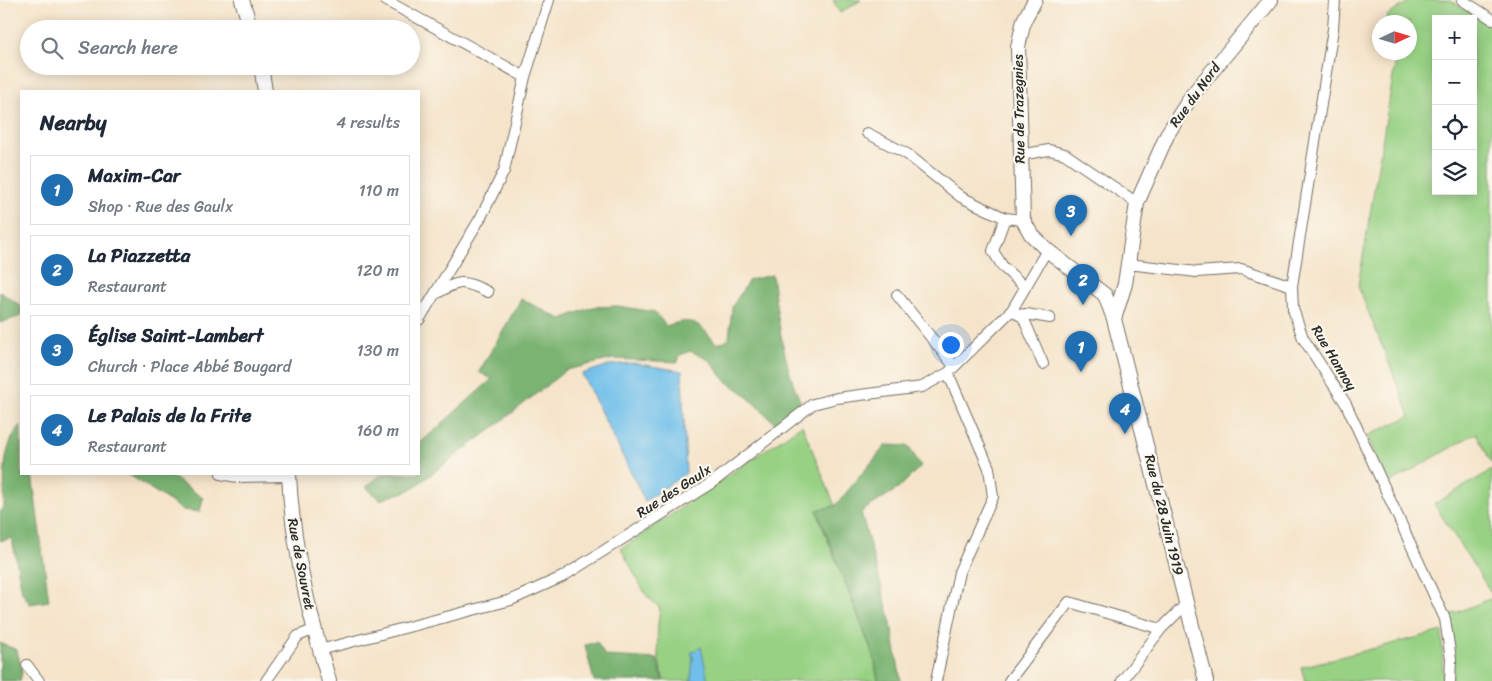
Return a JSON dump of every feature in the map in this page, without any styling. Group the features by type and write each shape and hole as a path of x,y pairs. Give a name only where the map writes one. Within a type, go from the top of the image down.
{"main road":[{"path":"242,0 248,20"},
{"name":"Rue de Trazegnies","path":"1023,220 1018,47 1024,20 1035,0"},
{"name":"Rue du Nord","path":"1114,319 1125,284 1137,203 1168,133 1180,112 1272,0"},
{"path":"263,75 265,90"},
{"name":"Rue du 28 Juin 1919","path":"1023,220 1031,234 1046,250 1105,295 1114,319 1206,681"},
{"name":"Rue de Souvret","path":"289,475 291,521 303,583 329,681"}],"street":[{"path":"386,0 524,77"},
{"path":"420,318 481,217 504,171 524,77 549,0"},
{"name":"Rue Hannoy","path":"1335,0 1333,29 1292,286 1293,309 1303,338 1346,404 1444,619 1451,659 1450,681"},
{"path":"1462,0 1492,19"},
{"path":"867,133 907,154 961,197 1005,218 1023,220"},
{"path":"1020,155 1049,150 1065,154 1137,203"},
{"path":"1005,218 993,251 1003,266 1025,287"},
{"name":"Rue des Gaulx","path":"320,650 519,596 562,577 714,482 813,404 837,398 922,387 951,370 1001,323 1016,312 1025,287 1046,250"},
{"path":"1128,264 1197,272 1241,269 1292,286"},
{"path":"434,296 458,282 469,283 488,292"},
{"path":"897,295 951,370 989,468 993,497 959,572 936,681"},
{"path":"1016,312 1050,318"},
{"path":"1016,312 1023,317 1043,364"},
{"name":"Rue de Souvret","path":"226,475 237,477 289,475"},
{"path":"1009,681 1069,602 1161,629"},
{"path":"1122,681 1161,629 1186,604"},
{"path":"266,681 298,636 315,628"},
{"path":"26,665 39,681"}],"green space":[{"path":"833,0 861,0 840,13"},
{"path":"1411,0 1450,0 1473,15 1432,15 1432,195 1477,195 1477,17 1492,27 1492,464 1476,433 1388,484 1367,436 1410,416 1358,286 1396,60 1417,60 1417,15 1388,15"},
{"path":"772,275 779,325 786,357 790,374 802,405 776,424 743,393 725,380 709,360 690,351 680,355 678,362 613,359 566,370 497,425 410,490 380,500 366,487 381,475 420,475 420,443 492,379 479,372 521,299 561,319 593,307 618,306 655,312 666,326 684,322 695,323 717,344 729,339 732,307 749,280"},
{"path":"0,292 20,305 20,316 0,323"},
{"path":"802,425 835,506 817,510 874,657 878,681 664,681 659,662 658,644 660,608 646,595 621,549"},
{"path":"20,426 20,475 32,475 49,601 30,604 22,592 12,538 0,541 0,511 4,507 5,463 10,443"},
{"path":"886,445 908,446 921,466 899,488 861,512 890,618 901,681 878,681 874,657 817,510 835,506"},
{"path":"1492,470 1492,594 1434,504"},
{"path":"130,475 169,475 203,498 200,512 183,510"},
{"path":"1492,598 1492,681 1453,681 1448,616"},
{"path":"1442,631 1443,681 1305,681 1301,667"},
{"path":"597,642 605,656 657,659 663,681 594,681 585,645"},
{"path":"0,643 17,650 22,672 20,681 0,681"}],"water":[{"path":"633,363 682,371 686,473 645,501 582,374 609,365"},
{"path":"701,647 708,681 691,681 693,657 691,653"}],"place":[{"name":"Église Saint-Lambert","path":"1071,236"},
{"name":"La Piazzetta","path":"1083,305"},
{"name":"Maxim-Car","path":"1081,372"},
{"name":"Le Palais de la Frite","path":"1125,434"}]}
